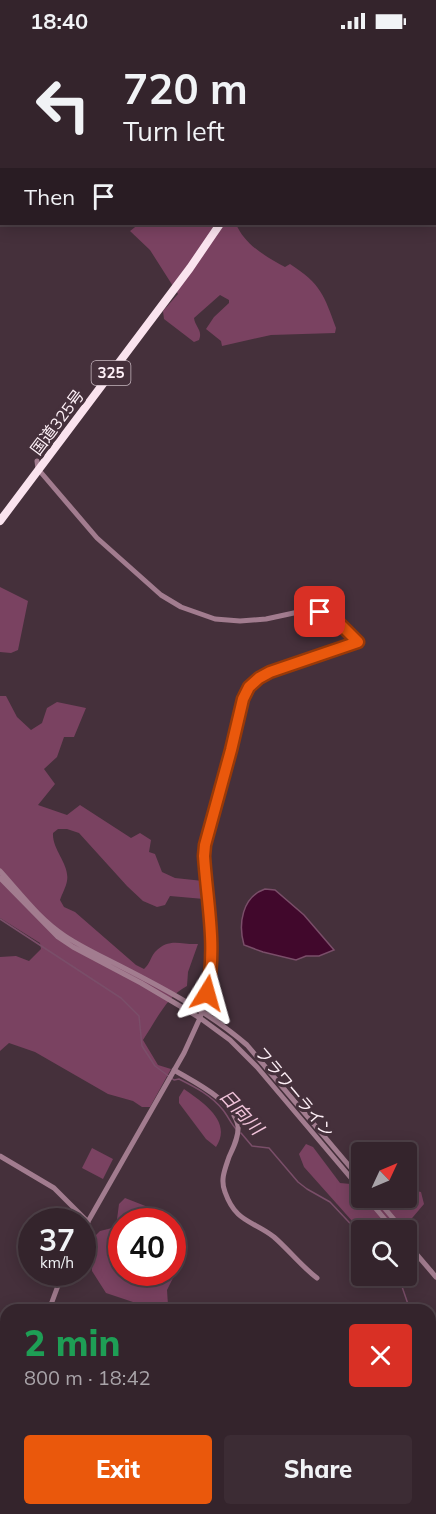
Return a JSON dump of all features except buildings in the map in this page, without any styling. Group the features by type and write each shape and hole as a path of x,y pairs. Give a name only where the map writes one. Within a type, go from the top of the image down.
{"highway":[{"name":"国道325号","path":"0,514 142,326 214,225"},
{"name":"国道325号","path":"0,521 37,465 184,277 219,225"}],"street":[{"path":"37,465 97,538 161,595 181,608 215,619 240,621 266,619 303,611 320,612 337,621 358,642 270,672 254,681 246,692 205,845 204,863 210,908 212,956 211,976 201,1015 173,1072 96,1208"},
{"path":"0,871 40,914 67,938 153,983 201,1015"},
{"path":"0,878 58,937 201,1015"},
{"name":"フラワーライン","path":"201,1015 225,1027 247,1045 351,1168"},
{"name":"フラワーライン","path":"201,1015 241,1049 351,1178"},
{"path":"173,1072 213,1094 229,1110 237,1125 238,1134 222,1180 225,1195 232,1208 243,1220 264,1230 275,1239 317,1278"},
{"path":"0,1156 54,1188 74,1208"},
{"path":"375,1208 386,1220"},
{"path":"384,1208 395,1220"},
{"path":"417,1254 436,1277"},
{"path":"51,1304 58,1286"}],"shaded area":[{"path":"138,225 237,225 256,249 285,267 290,264 315,284 328,307 336,328 335,333 271,335 222,346 221,341 206,329 214,317 229,303 229,300 220,295 194,318 200,334 199,340 194,342 164,319 163,311 178,294 150,250 130,231"},
{"path":"0,587 28,601 18,650 11,653 0,652"},
{"path":"0,696 6,696 17,717 31,730 42,723 47,708 57,702 86,708 74,737 64,737 57,757 44,769 55,784 38,805 67,815 80,805 131,838 140,833 151,840 149,852 155,854 162,872 175,878 203,881 204,899 170,896 165,905 157,907 143,901 127,886 79,833 58,829 53,833 55,845 67,875 60,900 64,907 75,912 136,965 144,969 160,947 170,943 198,944 188,972 187,986 167,1003 143,1040 158,1065 171,1069 150,1107 142,1107 133,1101 108,1094 35,1052 9,1043 0,1051 0,957 16,956 29,961 41,949 40,943 0,918"},
{"path":"265,889 275,890 304,915 334,950 319,956 306,956 296,960 244,945 242,920 244,912 251,898"},
{"path":"184,1089 207,1106 218,1121 221,1129 216,1147 206,1139 179,1103 179,1097"},
{"path":"306,1144 313,1147 340,1183 351,1184 351,1208 417,1208 417,1191 421,1192 424,1204 410,1220 351,1220 304,1167 299,1154"},
{"path":"92,1148 113,1159 103,1179 82,1168"},
{"path":"125,1198 150,1208 118,1208"},
{"path":"108,1229 108,1286 169,1286 168,1304 139,1304 106,1293 96,1277 96,1235"}],"waterway":[{"name":"日向川","path":"0,919 121,998 139,1016 142,1046 155,1066 174,1080 179,1079 208,1096 223,1110 237,1130"},
{"name":"日向川","path":"241,1133 252,1146 269,1148 298,1182 330,1202 351,1224"},
{"name":"日向川","path":"402,1286 408,1304"}],"route":[{"path":"207,993 211,976 212,941 205,870 205,845 243,699 254,681 270,672 358,642 337,621 328,614 320,612"}]}
